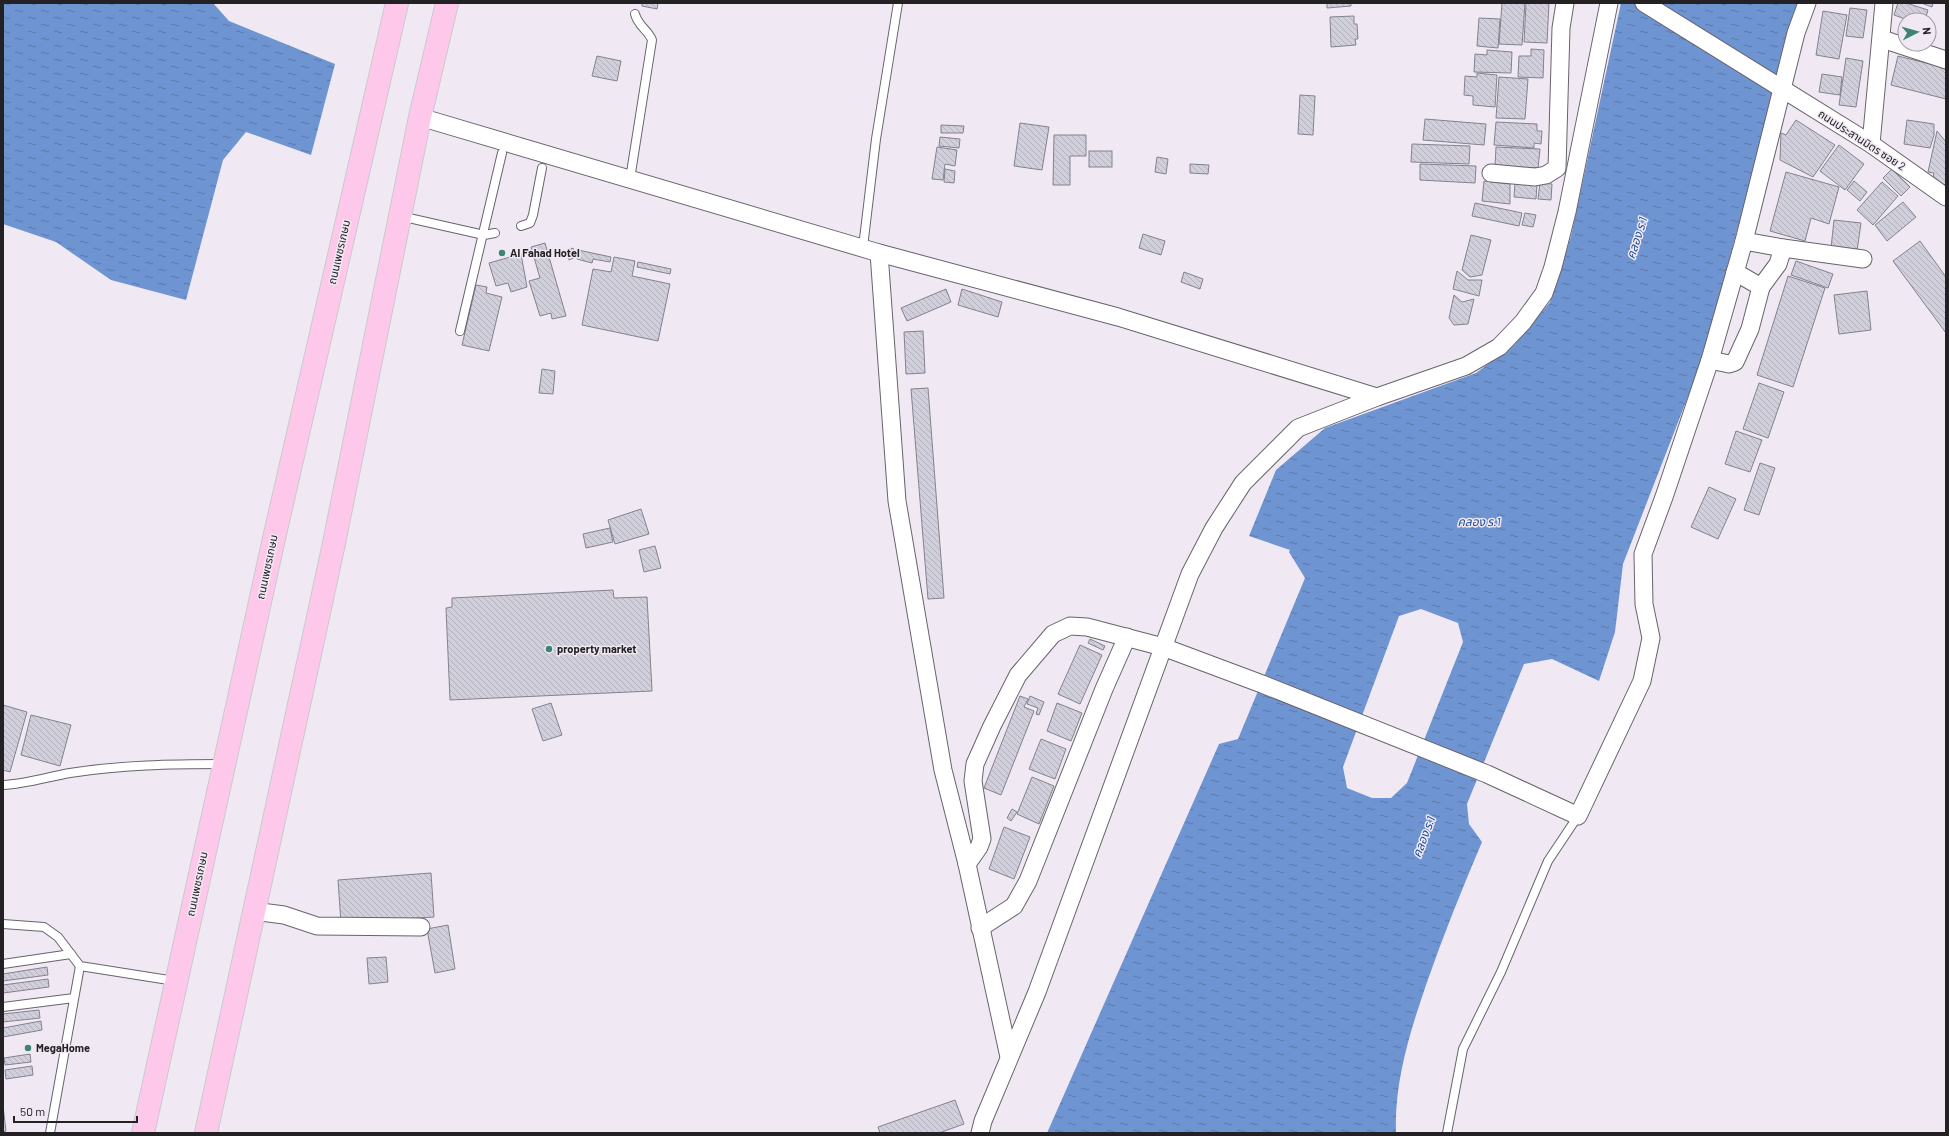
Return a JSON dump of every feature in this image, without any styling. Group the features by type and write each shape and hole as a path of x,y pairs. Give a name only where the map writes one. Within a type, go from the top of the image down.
{"highway":[{"name":"ถนนเพชรเกษม","path":"143,1133 274,534 397,3"},
{"path":"206,1133 333,548 420,117 447,3"}],"street":[{"path":"1491,173 1535,177 1546,175 1556,168 1561,28 1565,3"},
{"path":"980,1133 983,1121 1037,992 1190,574 1214,528 1243,483 1298,428 1378,397 1466,366 1499,347 1523,322 1544,293 1553,267 1567,212 1608,3"},
{"name":"ถนนประสานมิตร ซอย 2","path":"1644,3 1871,144 1946,197"},
{"path":"967,864 979,847 982,839 973,781 975,764 992,726 1018,675 1053,634 1070,626 1086,627 1163,647 1262,684 1487,774 1578,816 1642,681 1651,638 1644,604 1643,554 1664,497 1710,360 1744,242 1780,88 1796,33 1808,3"},
{"path":"1871,144 1882,39 1884,3"},
{"path":"1882,39 1946,60"},
{"path":"420,117 863,247 879,253 1118,318 1378,397"},
{"path":"1744,242 1863,259"},
{"path":"1710,360 1729,364 1735,362 1750,329 1761,287 1778,264 1783,248"},
{"path":"879,253 897,501 943,770 967,864 1009,1057"},
{"path":"1735,272 1761,287"},
{"path":"980,928 1014,906 1028,881 1104,689 1127,637"},
{"path":"253,911 284,916 317,926 421,927"}],"lane":[{"path":"863,247 876,138 898,3"},
{"path":"630,179 652,40 650,34 637,22 635,14"},
{"path":"460,331 502,153"},
{"path":"521,226 530,223 533,215 542,168"},
{"path":"400,216 484,234 495,232"},
{"path":"3,786 70,773 152,764 224,764"},
{"path":"1447,1133 1463,1049 1502,972 1548,861 1578,816"},
{"path":"3,924 44,927 58,936 80,966 176,981"},
{"path":"3,964 71,954"},
{"path":"50,1133 80,966"},
{"path":"3,1007 74,998"}],"water":[{"path":"3,3 213,3 229,21 335,64 311,155 246,132 223,160 186,300 111,280 56,242 3,224"},
{"name":"คลอง ร.1","path":"1621,3 1799,3 1701,363 1623,564 1615,632 1599,681 1552,659 1524,664 1467,804 1469,824 1482,842 1446,931 1414,1021 1400,1076 1396,1114 1396,1133 1047,1133 1219,744 1238,739 1305,578 1289,552 1290,550 1249,536 1276,470 1325,428 1476,373 1514,345 1550,302 1571,236","holes":["1421,609 1458,623 1463,642 1407,783 1391,798 1372,798 1347,788 1343,767 1399,616"]}],"building":[{"path":"642,3 658,3 657,9 642,6"},
{"path":"1327,3 1351,3 1351,6 1327,8"},
{"path":"1502,3 1525,3 1522,45 1499,44"},
{"path":"1526,3 1549,3 1547,43 1524,42"},
{"path":"1898,3 1906,3 1928,10 1927,12 1897,12 1897,16 1894,15"},
{"path":"1921,3 1933,3 1932,7"},
{"path":"1850,8 1867,10 1863,38 1846,36"},
{"path":"1823,11 1847,15 1839,59 1816,55"},
{"path":"1354,16 1354,24 1357,24 1358,39 1355,39 1356,45 1331,47 1330,17"},
{"path":"1479,18 1500,19 1498,48 1477,46"},
{"path":"1531,49 1544,50 1543,78 1518,77 1519,56 1531,56"},
{"path":"1487,50 1512,52 1511,73 1474,72 1475,54 1487,55"},
{"path":"597,56 621,61 617,81 592,76"},
{"path":"1898,56 1946,68 1946,99 1891,85"},
{"path":"1846,58 1863,61 1856,107 1839,105"},
{"path":"1477,73 1497,75 1495,107 1473,105 1473,96 1464,95 1465,76 1477,77"},
{"path":"1822,74 1842,77 1840,95 1819,92"},
{"path":"1499,77 1528,79 1525,119 1496,118"},
{"path":"1300,95 1315,96 1313,135 1298,134"},
{"path":"1425,119 1486,124 1484,145 1423,140"},
{"path":"1796,120 1835,145 1813,177 1780,160 1781,133 1786,135"},
{"path":"1907,120 1934,124 1934,135 1930,148 1904,144"},
{"path":"1496,122 1537,124 1537,131 1542,131 1541,144 1534,143 1534,148 1494,145"},
{"path":"1020,123 1049,127 1042,170 1014,166"},
{"path":"941,125 964,126 963,133 941,133"},
{"path":"1937,131 1946,142 1946,185 1932,183 1934,173 1928,172"},
{"path":"1054,135 1086,135 1086,156 1070,156 1070,185 1053,185"},
{"path":"940,137 960,139 959,148 939,146"},
{"path":"1412,144 1470,146 1469,164 1411,162"},
{"path":"1839,145 1864,164 1845,190 1820,171"},
{"path":"937,147 957,150 955,166 945,164 943,180 932,179"},
{"path":"1496,147 1540,149 1538,168 1495,166"},
{"path":"1089,151 1112,151 1112,167 1089,167"},
{"path":"1157,157 1168,159 1166,174 1155,172"},
{"path":"1190,164 1209,165 1208,174 1190,173"},
{"path":"1420,164 1476,166 1475,183 1420,180"},
{"path":"945,169 955,171 954,183 944,182"},
{"path":"1892,169 1910,187 1901,196 1883,178"},
{"path":"1786,172 1839,187 1829,224 1811,218 1805,241 1770,231"},
{"path":"1484,181 1510,184 1510,204 1482,201"},
{"path":"1854,181 1867,192 1860,201 1847,190"},
{"path":"1882,182 1898,196 1873,225 1857,210"},
{"path":"1515,183 1537,184 1536,199 1514,197"},
{"path":"1540,183 1552,184 1551,200 1538,199"},
{"path":"1903,202 1916,217 1887,241 1875,225"},
{"path":"1475,203 1522,213 1519,226 1472,216"},
{"path":"1525,213 1536,215 1533,227 1522,225"},
{"path":"1834,220 1861,223 1857,251 1831,248"},
{"path":"1143,234 1165,241 1161,255 1139,248"},
{"path":"1471,235 1491,240 1482,275 1470,277 1462,270"},
{"path":"1920,241 1946,277 1946,333 1893,261"},
{"path":"545,243 566,316 552,319 551,313 540,316 529,281 540,278 531,247"},
{"path":"573,248 576,257 569,260 566,251"},
{"path":"578,250 611,257 610,262 593,259 592,263 577,259"},
{"path":"521,254 527,287 511,292 508,283 496,286 489,263"},
{"path":"614,257 635,261 632,276 670,284 658,341 582,325 593,269 611,272"},
{"path":"1796,261 1833,274 1828,288 1791,275"},
{"path":"638,262 671,269 670,274 637,267"},
{"path":"1457,271 1468,280 1482,280 1479,296 1453,289"},
{"path":"1184,272 1203,279 1200,289 1181,282"},
{"path":"1788,276 1825,288 1793,387 1757,375"},
{"path":"476,285 487,287 486,293 502,297 489,351 462,345"},
{"path":"946,289 951,302 907,321 901,308"},
{"path":"962,289 1002,302 998,317 958,305"},
{"path":"1867,291 1871,330 1839,334 1834,295"},
{"path":"1454,295 1462,302 1474,299 1468,324 1454,325 1449,318"},
{"path":"923,331 925,373 906,374 904,332"},
{"path":"542,369 555,371 553,394 539,393"},
{"path":"1759,383 1784,392 1768,438 1743,429"},
{"path":"928,388 944,598 928,599 911,389"},
{"path":"1736,431 1762,440 1750,472 1725,464"},
{"path":"1760,463 1775,468 1759,515 1744,510"},
{"path":"1709,487 1736,499 1718,539 1691,527"},
{"path":"641,509 649,534 615,544 608,520"},
{"path":"610,528 613,542 586,548 583,534"},
{"path":"655,546 661,568 644,572 639,550"},
{"name":"property market","path":"613,590 614,598 647,597 652,691 450,700 446,608 452,607 452,598"},
{"path":"1090,639 1105,646 1103,650 1088,643"},
{"path":"1080,645 1102,655 1080,704 1058,694"},
{"path":"1020,696 1028,699 1024,707 1034,711 1001,795 984,788"},
{"path":"1030,696 1044,702 1039,715 1036,714 1038,708 1027,704"},
{"path":"551,703 562,735 543,741 532,709"},
{"path":"1057,703 1082,713 1071,741 1047,731"},
{"path":"3,705 27,712 10,772 3,770"},
{"path":"31,715 71,725 60,766 21,755"},
{"path":"1041,739 1066,749 1055,779 1029,769"},
{"path":"1032,777 1054,786 1039,824 1017,814"},
{"path":"1012,809 1017,812 1011,821 1007,818"},
{"path":"1004,827 1030,837 1014,879 989,869"},
{"path":"431,873 434,917 341,923 338,880"},
{"path":"448,925 455,969 435,973 427,929"},
{"path":"386,957 388,982 369,984 367,958"},
{"path":"47,967 48,975 3,981 3,974"},
{"path":"48,979 49,987 3,993 3,985"},
{"path":"39,1010 40,1018 3,1022 3,1014"},
{"path":"41,1021 42,1030 3,1037 3,1028"},
{"path":"30,1054 31,1062 5,1065 4,1058"},
{"path":"32,1066 33,1075 6,1079 5,1070"},
{"path":"955,1100 964,1124 939,1133 880,1133 878,1127"},
{"path":"3,1106 6,1131 3,1132"}],"place":[{"name":"Al Fahad Hotel","path":"502,253"},
{"name":"property market","path":"549,649"},
{"name":"MegaHome","path":"28,1048"}]}
